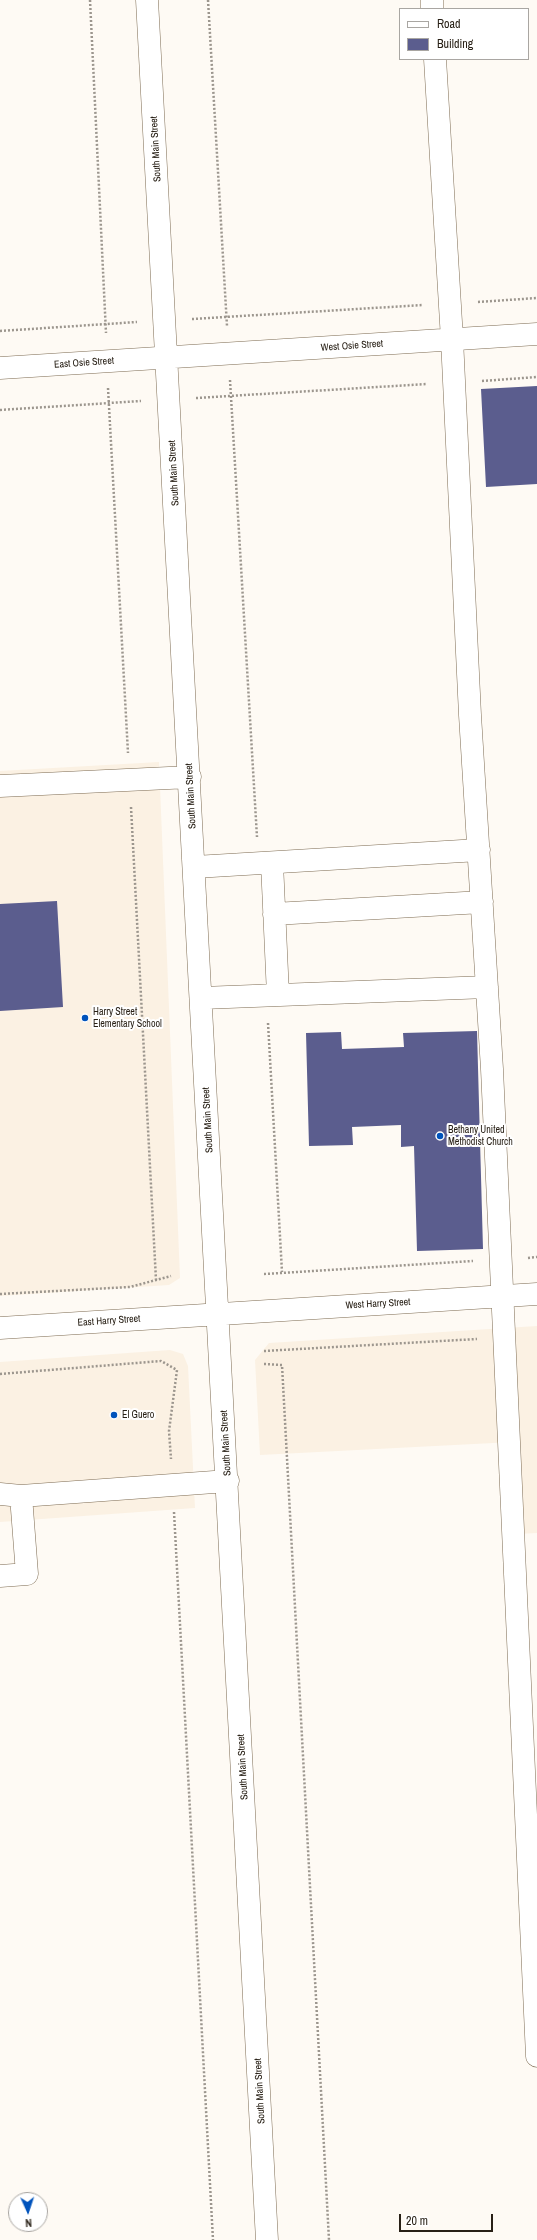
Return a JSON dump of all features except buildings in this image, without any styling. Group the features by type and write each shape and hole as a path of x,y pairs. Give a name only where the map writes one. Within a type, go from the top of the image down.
{"street":[{"name":"South Main Street","path":"148,0 228,1481 267,2240"},
{"path":"435,60 455,382 470,715 487,987 537,2056"},
{"name":"West Osie Street","path":"168,357 537,334"},
{"name":"East Osie Street","path":"0,368 168,357"},
{"path":"0,786 190,777"},
{"path":"195,867 479,850"},
{"path":"265,864 274,914 272,996"},
{"path":"274,914 482,902"},
{"path":"202,998 487,987"},
{"name":"West Harry Street","path":"218,1313 537,1294"},
{"name":"East Harry Street","path":"0,1328 218,1313"},
{"path":"0,1576 26,1574 10,1495 228,1481"}],"path":[{"path":"90,0 109,403 156,1280"},
{"path":"208,0 231,396 265,864"},
{"path":"0,331 537,298"},
{"path":"0,410 537,377"},
{"path":"272,996 282,1272"},
{"path":"264,1274 537,1257"},
{"path":"0,1294 130,1287 171,1276"},
{"path":"264,1351 504,1338"},
{"path":"0,1374 161,1361 177,1370 169,1432 213,2240"},
{"path":"264,1364 282,1365 329,2240"}],"shaded area":[{"name":"Harry Street Elementary School","path":"159,762 180,1278 169,1285 0,1296 0,771"},
{"path":"537,1326 537,1533 518,1534 513,1442 260,1455 255,1360 269,1343"},
{"path":"170,1350 183,1354 188,1366 195,1508 0,1522 0,1362"}],"place":[{"name":"Harry Street Elementary School","path":"85,1018"},
{"name":"Bethany United Methodist Church","path":"440,1136"},
{"name":"El Guero","path":"114,1415"}]}
